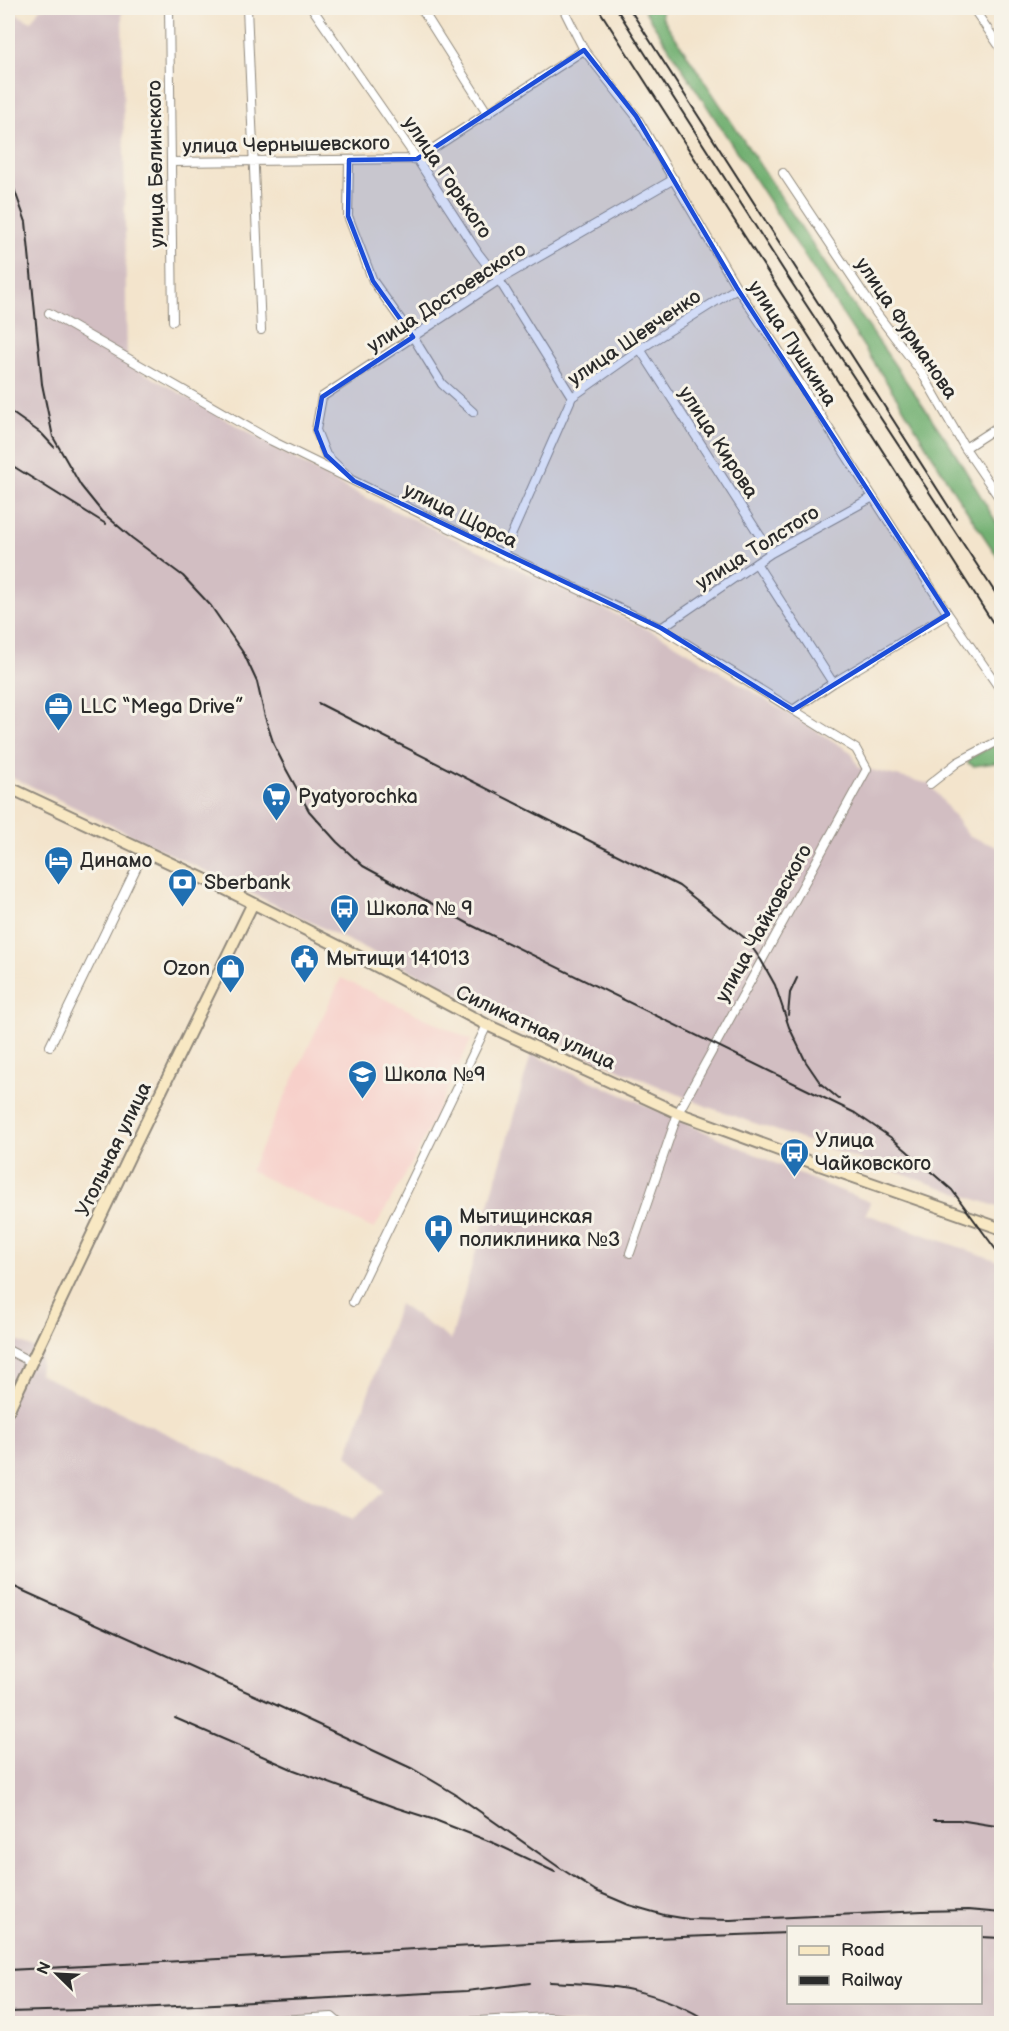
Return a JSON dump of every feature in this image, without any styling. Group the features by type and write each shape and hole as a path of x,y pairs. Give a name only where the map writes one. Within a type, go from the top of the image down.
{"street":[{"name":"улица Белинского","path":"169,8 173,321"},
{"path":"247,8 261,330"},
{"name":"улица Горького","path":"312,8 417,159 478,253 499,280 572,397"},
{"path":"421,8 488,114"},
{"name":"улица Пушкина","path":"563,8 585,50 636,116 736,288 776,346 948,614 1002,692"},
{"path":"974,8 1002,50"},
{"name":"улица Чернышевского","path":"171,162 417,159 585,50"},
{"path":"349,159 348,216 373,281 413,337 442,384 473,412"},
{"name":"улица Фурманова","path":"783,173 877,314 922,373 965,448 1002,502"},
{"name":"улица Достоевского","path":"354,481 327,455 316,430 322,397 499,280 674,179"},
{"name":"улица Шевченко","path":"503,554 572,397 640,349 736,288"},
{"name":"улица Щорса","path":"49,313 273,441 503,554 661,628 856,749"},
{"name":"улица Кирова","path":"640,349 771,553"},
{"path":"965,448 1002,424"},
{"name":"улица Толстого","path":"661,628 771,553 873,497"},
{"path":"756,563 833,683"},
{"path":"794,710 833,683 948,614"},
{"path":"930,784 958,762 1002,739"},
{"name":"улица Чайковского","path":"678,1113 867,769 856,749"},
{"name":"Силикатная улица","path":"8,787 253,903 487,1025 678,1113 1002,1229"},
{"path":"50,1046 144,852"},
{"name":"Угольная улица","path":"8,1411 253,903"},
{"path":"353,1302 487,1025"},
{"path":"630,1253 678,1113"},
{"path":"8,1350 31,1362"},
{"path":"205,2024 332,2017 340,2024"},
{"path":"427,2024 548,2017 569,2019 580,2024"}],"highlighted area":[{"path":"584,50 636,116 737,288 948,614 793,710 661,628 354,481 326,455 316,430 322,397 413,337 373,281 348,216 349,160 417,159"}],"shaded area":[{"path":"40,8 122,8 127,363 346,488 662,636 851,752 859,767 930,784 968,835 1001,849 1001,1208 708,1107 580,1053 8,775 8,10 31,22"},
{"name":"Школа №9","path":"341,978 471,1040 414,1159 374,1229 250,1171"},
{"path":"531,1054 806,1177 870,1202 866,1214 1001,1262 1001,2023 8,2024 8,1337 42,1352 39,1374 352,1520 383,1491 347,1455 399,1304 451,1340"}],"green space":[{"path":"643,8 661,8 662,17 830,271 952,448 1001,530 1001,562 955,493 899,401"},
{"path":"1001,741 1001,762 974,766 968,763 969,759"}],"railway":[{"path":"598,8 1002,637"},
{"path":"616,8 786,274 1002,603"},
{"path":"629,8 956,518"},
{"path":"8,172 26,222 42,384 53,437 81,486 102,512 132,538 183,576 211,606 244,654 257,682 274,745 286,769 309,811 337,842 363,866 471,925 855,1113 893,1139 952,1190 1002,1258"},
{"path":"8,410 42,434 54,447"},
{"path":"8,463 106,524"},
{"path":"318,703 679,886 746,939 775,985 789,1027 806,1062 821,1084 839,1099"},
{"path":"788,1015 790,993 797,978"},
{"path":"8,1584 413,1769 455,1794 596,1891 629,1905 688,1919 730,1920 922,1911 968,1910 1002,1913"},
{"path":"175,1718 294,1770 496,1844 555,1872"},
{"path":"934,1820 959,1820 1002,1827"},
{"path":"8,1970 571,1941 787,1933"},
{"path":"982,1937 1002,1938"},
{"path":"550,1982 615,1987 635,1991 673,2003 713,2024"},
{"path":"8,2012 118,2009 467,1991 530,1983"}],"place":[{"name":"LLC “Mega Drive”","path":"59,732"},
{"name":"Pyatyorochka","path":"277,822"},
{"name":"Динамо","path":"59,886"},
{"name":"Sberbank","path":"183,908"},
{"name":"Школа № 9","path":"345,934"},
{"name":"Мытищи 141013","path":"305,984"},
{"name":"Ozon","path":"231,994"},
{"name":"Школа №9","path":"363,1100"},
{"name":"Улица Чайковского","path":"794,1178"},
{"name":"Мытищинская поликлиника №3","path":"438,1254"}]}
